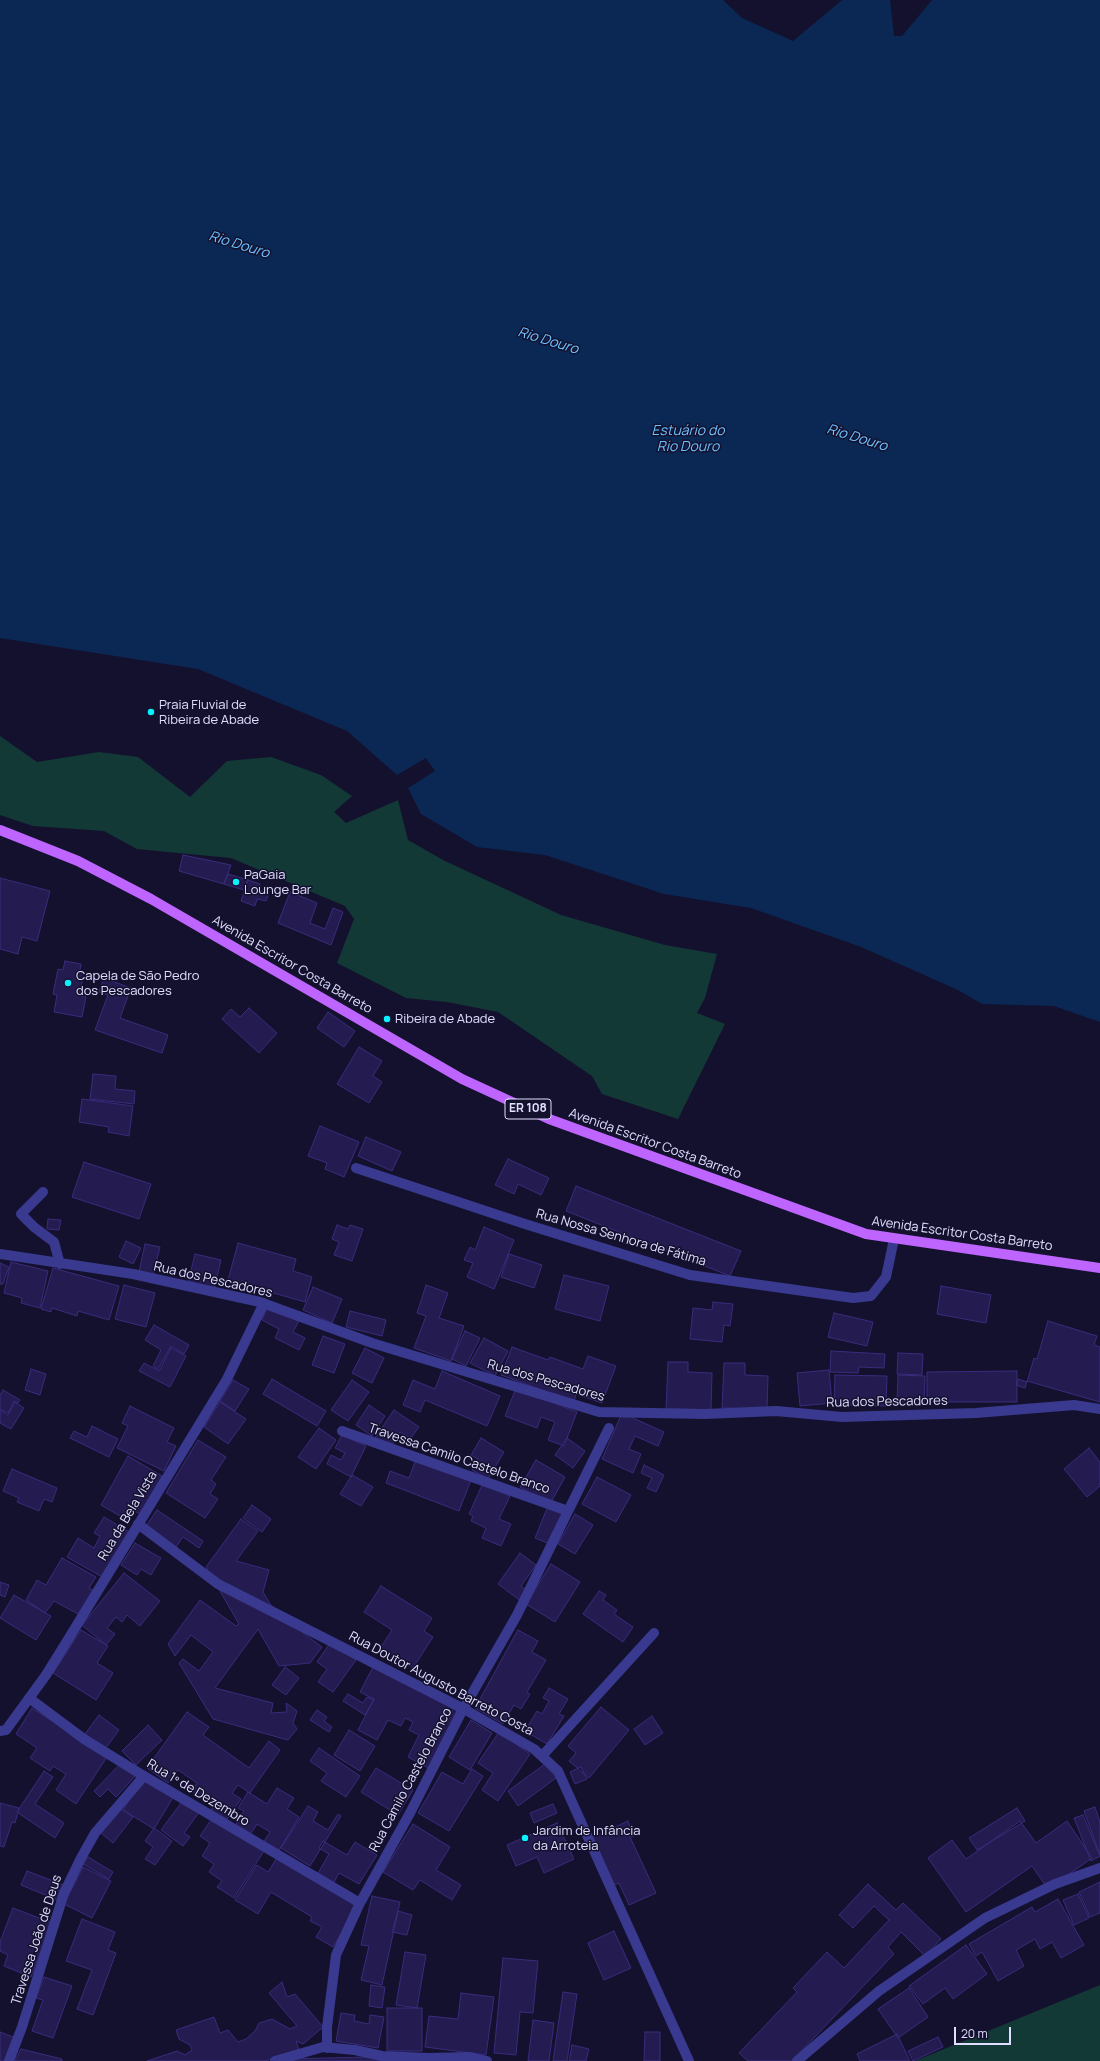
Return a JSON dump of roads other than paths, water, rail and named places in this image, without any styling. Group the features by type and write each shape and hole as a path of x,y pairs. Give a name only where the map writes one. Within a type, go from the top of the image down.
{"main road":[{"name":"Avenida Escritor Costa Barreto","path":"0,830 78,861 151,899 462,1078 549,1119 866,1234 1100,1268"}],"street":[{"name":"Rua Nossa Senhora de Fátima","path":"356,1168 525,1224 690,1275 853,1298 871,1296 886,1277 894,1239"},
{"path":"43,1192 21,1214 34,1227 54,1242 60,1264"},
{"name":"Rua dos Pescadores","path":"0,1254 133,1274 264,1303 372,1343 599,1412 705,1414 776,1411 842,1417 976,1413 1074,1405 1100,1409"},
{"name":"Rua da Bela Vista","path":"0,1731 6,1730 50,1669 227,1380 264,1303"},
{"name":"Rua Camilo Castelo Branco","path":"327,2048 330,1998 336,1955 360,1903 410,1813 464,1709 517,1615 609,1428"},
{"name":"Travessa Camilo Castelo Branco","path":"342,1432 568,1511"},
{"name":"Rua Doutor Augusto Barreto Costa","path":"138,1524 218,1584 464,1709 534,1749 558,1771 689,2061"},
{"path":"542,1756 654,1632"},
{"name":"Rua 1º de Dezembro","path":"29,1698 84,1739 360,1903"},
{"name":"Travessa João de Deus","path":"9,2061 22,2027 64,1893 95,1833 144,1776"},
{"path":"797,2061 879,1991 985,1918 1055,1884 1100,1868"},
{"path":"275,2061 327,2048 355,2050 382,2056 414,2059 470,2057 486,2061"}],"water":[{"name":"Estuário do Rio Douro","path":"0,0 723,0 742,18 793,41 842,0 890,0 894,36 902,36 932,0 1100,0 1100,1022 1054,1006 982,1004 958,990 861,947 751,908 664,894 545,855 477,847 421,814 408,788 435,771 426,758 397,775 347,731 198,669 0,638"}],"place":[{"name":"Praia Fluvial de Ribeira de Abade","path":"151,712"},
{"name":"PaGaia Lounge Bar","path":"236,882"},
{"name":"Capela de São Pedro dos Pescadores","path":"68,983"},
{"name":"Ribeira de Abade","path":"387,1019"},
{"name":"Jardim de Infância da Arroteia","path":"525,1838"}],"water label":[{"name":"Rio Douro","path":"239,245"},
{"name":"Rio Douro","path":"548,341"},
{"name":"Rio Douro","path":"857,438"}]}
